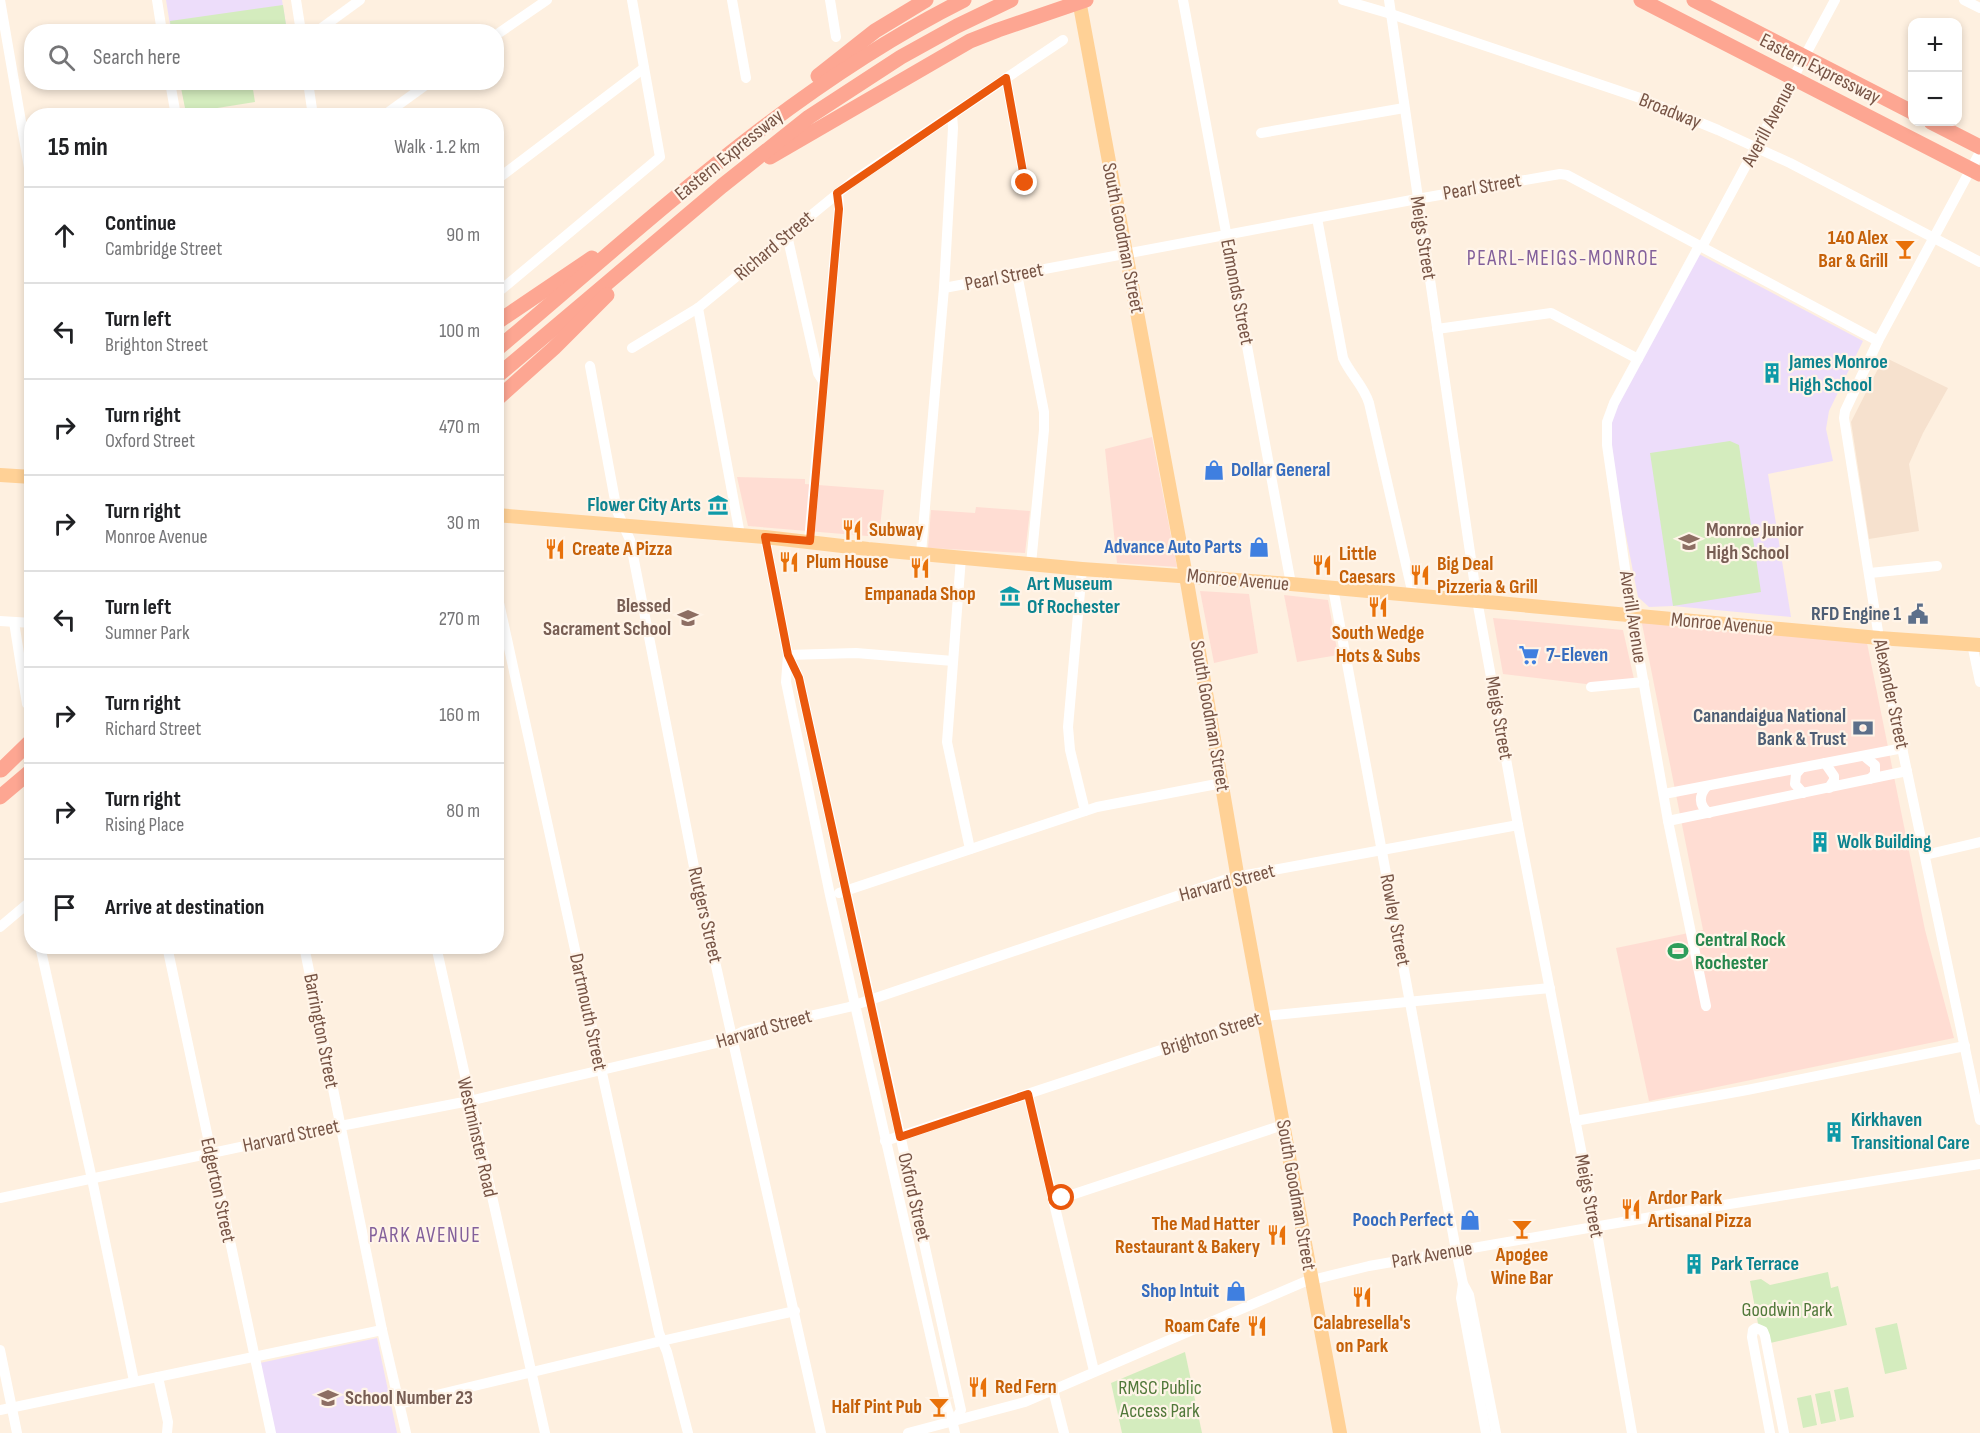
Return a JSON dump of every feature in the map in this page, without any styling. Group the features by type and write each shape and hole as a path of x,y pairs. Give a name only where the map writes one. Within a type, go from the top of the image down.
{"highway":[{"path":"743,143 847,52 883,26 926,0"},
{"name":"Eastern Expressway","path":"504,343 657,214 787,109 845,68 899,35 964,0"},
{"name":"Eastern Expressway","path":"504,370 722,186 796,127 861,82 942,33 1011,0"},
{"name":"Eastern Expressway","path":"1641,0 1980,175"},
{"name":"Eastern Expressway","path":"1695,0 1908,110"},
{"path":"722,186 962,45 991,32 1084,1"},
{"path":"1938,126 1980,147"},
{"path":"504,318 657,214"},
{"path":"504,393 554,348 673,228"},
{"path":"0,771 24,749"},
{"path":"0,799 24,777"},
{"path":"0,799 24,783"}],"main road":[{"name":"South Goodman Street","path":"1084,1 1126,254 1340,1433"},
{"path":"0,475 24,476"},
{"name":"Monroe Avenue","path":"504,516 810,541 1082,569 1291,584 1880,638 1976,644"}],"street":[{"path":"0,0 24,139"},
{"path":"157,0 161,24"},
{"path":"296,0 300,24"},
{"path":"327,24 360,0"},
{"path":"504,30 547,0"},
{"path":"504,287 660,157 632,0"},
{"path":"732,0 746,78"},
{"path":"830,0 836,37"},
{"name":"Edmonds Street","path":"1183,0 1291,584"},
{"name":"Broadway","path":"1343,0 1640,98 1756,147 1980,262"},
{"name":"Meigs Street","path":"1389,0 1477,600 1596,1227 1632,1433"},
{"name":"Averill Avenue","path":"1706,1006 1668,821 1632,616 1607,445 1607,422 1614,403 1835,0"},
{"path":"1964,0 1980,8"},
{"name":"Richard Street","path":"632,348 698,308 837,193 1063,40"},
{"path":"504,174 644,68"},
{"path":"1006,78 1025,183"},
{"path":"171,90 175,108"},
{"path":"309,90 312,108"},
{"path":"394,108 418,90"},
{"path":"1261,133 1404,108"},
{"path":"921,554 944,288 952,114"},
{"name":"Alexander Street","path":"1980,152 1878,340 1845,411 1844,418 1880,638 1980,1120"},
{"name":"Pearl Street","path":"944,288 1560,174 1567,175 1878,340"},
{"path":"810,541 839,209 837,193"},
{"path":"1317,218 1343,358 1347,368 1365,392 1369,403 1413,595"},
{"path":"787,235 818,374 823,381"},
{"path":"1017,274 1044,412 1031,564"},
{"path":"698,308 740,535"},
{"path":"1437,329 1551,313 1638,359"},
{"name":"Rutgers Street","path":"590,366 617,511 630,540 696,877 821,1433"},
{"name":"Oxford Street","path":"765,537 788,655 799,678 962,1410 954,1427"},
{"path":"962,557 947,742 970,849"},
{"path":"1870,573 1937,566"},
{"path":"1082,569 1068,727 1070,750 1085,811"},
{"name":"Rowley Street","path":"1333,588 1463,1284"},
{"path":"0,621 24,623"},
{"path":"14,622 24,685"},
{"name":"Dartmouth Street","path":"504,626 600,1070 662,1341 688,1433"},
{"path":"1976,644 1980,682"},
{"path":"788,655 856,653 953,661"},
{"name":"Oxford Street","path":"788,655 786,682 830,895 948,1413 954,1427"},
{"path":"1591,687 1644,681"},
{"path":"1664,794 1903,748"},
{"path":"1864,756 1875,765 1875,774 1870,779"},
{"path":"1824,763 1834,776 1828,788"},
{"path":"1801,768 1796,774 1795,784 1803,793"},
{"path":"1668,821 1907,771"},
{"path":"830,895 1085,811 1221,783"},
{"path":"1707,786 1700,802 1709,813"},
{"name":"Harvard Street","path":"0,1198 469,1101 721,1042 744,1031 854,1005 1238,876 1518,825"},
{"path":"1925,855 1980,842"},
{"path":"0,927 24,908"},
{"path":"42,954 134,1381"},
{"name":"Edgerton Street","path":"169,954 271,1433"},
{"name":"Barrington Street","path":"306,954 405,1433"},
{"name":"Westminster Road","path":"438,954 545,1433"},
{"name":"Brighton Street","path":"885,1141 1264,1016 1550,988"},
{"path":"1575,1121 1747,1090 1965,1046"},
{"path":"1028,1094 1094,1371"},
{"path":"1053,1201 1283,1125"},
{"name":"Park Avenue","path":"908,1433 954,1427 1018,1404 1312,1279 1456,1251 1980,1164"},
{"path":"1463,1284 1461,1298 1486,1433"},
{"path":"1463,1284 1469,1295 1496,1433"},
{"path":"399,1404 795,1311"},
{"path":"1770,1433 1752,1337 1753,1330 1756,1328 1763,1331 1765,1336 1784,1433"},
{"path":"0,1410 382,1330"},
{"path":"0,1350 17,1433"},
{"path":"159,1377 168,1433"},
{"path":"1053,1390 1064,1433"}],"shaded area":[{"path":"166,0 282,0 286,24 170,24"},
{"path":"1699,254 1863,341 1829,411 1826,429 1833,461 1768,474 1791,617 1673,606 1649,607 1638,597 1610,453 1612,416"},
{"path":"1884,357 1948,388 1909,464 1919,531 1869,539 1851,422"},
{"path":"1152,437 1177,567 1117,563 1105,449"},
{"path":"737,477 805,479 805,484 884,490 879,537 748,526"},
{"path":"976,507 1030,511 1025,553 928,548 931,510 975,513"},
{"path":"1200,591 1249,594 1258,653 1214,663"},
{"path":"1284,595 1328,600 1338,655 1297,662"},
{"path":"1493,618 1623,630 1634,679 1594,685 1503,674"},
{"path":"1641,619 1866,638 1925,930 1954,1038 1649,1101 1616,948 1703,930"},
{"name":"School Number 23","path":"377,1338 397,1433 275,1433 260,1363"}],"green space":[{"path":"283,5 286,24 170,24 170,21"},
{"path":"181,90 253,90 255,102 217,108 185,108"},
{"path":"1730,441 1739,445 1761,592 1673,606 1650,453"},
{"name":"Goodwin Park","path":"1828,1272 1831,1288 1838,1286 1847,1325 1766,1344 1759,1329 1750,1281 1761,1279 1770,1285"},
{"path":"1897,1323 1907,1369 1885,1374 1875,1328"},
{"name":"RMSC Public Access Park","path":"1185,1352 1202,1433 1122,1433 1111,1383"},
{"path":"1848,1387 1854,1417 1840,1420 1834,1390"},
{"path":"1830,1391 1836,1421 1821,1424 1815,1394"},
{"path":"1811,1395 1817,1425 1803,1428 1797,1398"}],"place":[{"name":"140 Alex Bar & Grill","path":"1905,249"},
{"name":"James Monroe High School","path":"1772,373"},
{"name":"Dollar General","path":"1214,470"},
{"name":"Flower City Arts","path":"718,505"},
{"name":"Subway","path":"852,530"},
{"name":"Monroe Junior High School","path":"1689,542"},
{"name":"Advance Auto Parts","path":"1259,547"},
{"name":"Create A Pizza","path":"555,549"},
{"name":"Plum House","path":"789,562"},
{"name":"Little Caesars","path":"1322,565"},
{"name":"Empanada Shop","path":"920,568"},
{"name":"Big Deal Pizzeria & Grill","path":"1420,575"},
{"name":"Art Museum Of Rochester","path":"1010,596"},
{"name":"South Wedge Hots & Subs","path":"1378,607"},
{"name":"RFD Engine 1","path":"1918,614"},
{"name":"Blessed Sacrament School","path":"688,618"},
{"name":"7-Eleven","path":"1529,655"},
{"name":"Canandaigua National Bank & Trust","path":"1863,728"},
{"name":"Wolk Building","path":"1820,842"},
{"name":"Central Rock Rochester","path":"1678,951"},
{"name":"Kirkhaven Transitional Care","path":"1834,1132"},
{"name":"Ardor Park Artisanal Pizza","path":"1631,1209"},
{"name":"Pooch Perfect","path":"1470,1220"},
{"name":"Apogee Wine Bar","path":"1522,1229"},
{"name":"The Mad Hatter Restaurant & Bakery","path":"1277,1235"},
{"name":"Park Terrace","path":"1694,1264"},
{"name":"Shop Intuit","path":"1236,1291"},
{"name":"Calabresella's on Park","path":"1362,1297"},
{"name":"Roam Cafe","path":"1257,1326"},
{"name":"Red Fern","path":"978,1387"},
{"name":"School Number 23","path":"328,1398"},
{"name":"Half Pint Pub","path":"939,1407"}],"district":[{"name":"PEARL-MEIGS-MONROE","path":"1563,258"},
{"name":"PARK AVENUE","path":"425,1235"}],"route":[{"path":"1025,183 1006,78 837,193 839,209 810,541 765,537 788,655 799,678 900,1137 1028,1094 1053,1201 1062,1198"}]}
